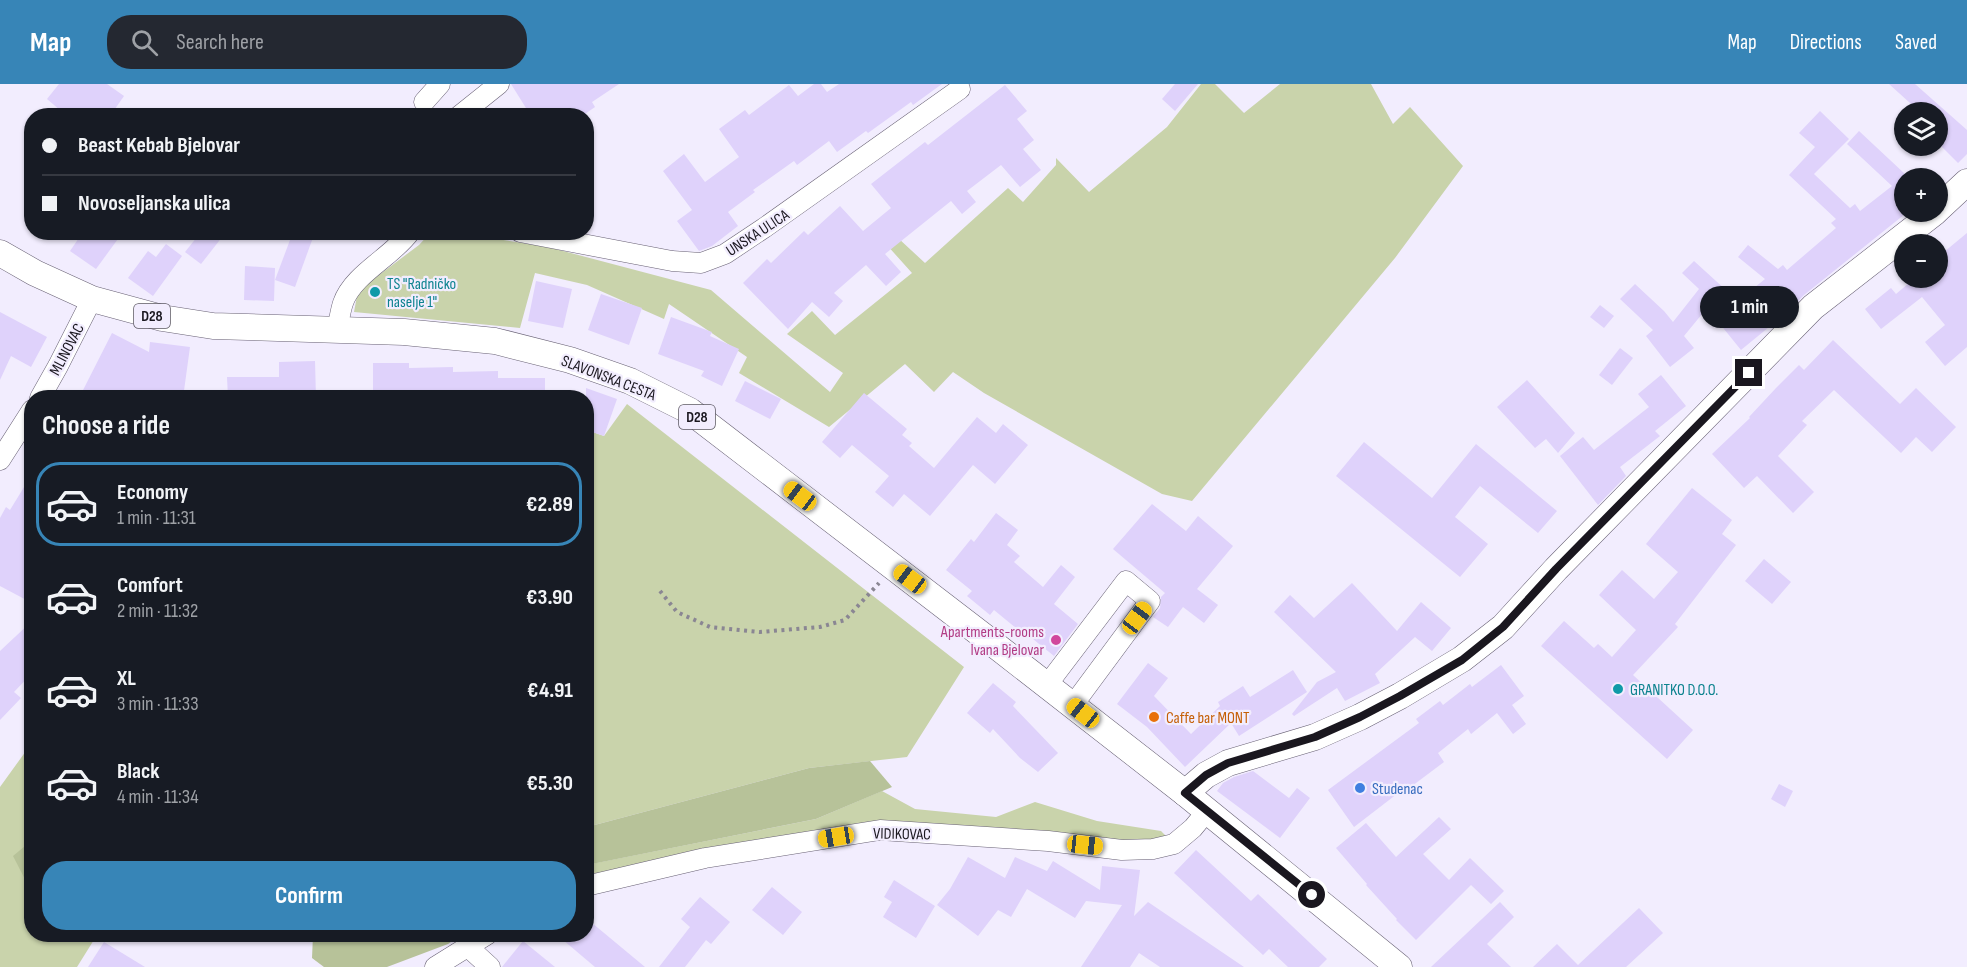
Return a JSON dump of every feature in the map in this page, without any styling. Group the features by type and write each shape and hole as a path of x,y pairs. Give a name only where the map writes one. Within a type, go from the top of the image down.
{"main road":[{"path":"1948,199 1967,182"},
{"path":"1185,793 1206,775 1228,763 1315,737 1360,717 1462,660 1503,627 1564,561 1813,307 1921,222"},
{"name":"SLAVONSKA CESTA","path":"0,253 35,273 92,299 162,318 213,326 404,332 495,342 570,360 630,381 690,411 1073,705 1330,909 1399,967"}],"street":[{"path":"424,102 440,84"},
{"path":"469,108 499,84"},
{"name":"UNSKA ULICA","path":"562,240 672,261 701,263 725,254 960,89"},
{"path":"337,330 343,301 359,279 382,261 402,240"},
{"name":"MLINOVAC","path":"44,390 92,299"},
{"path":"0,460 24,422"},
{"path":"1047,685 1126,581 1150,601 1073,705"},
{"name":"VIDIKOVAC","path":"594,884 705,858 880,830 1048,841 1122,850 1153,849 1174,844 1208,811"},
{"path":"435,967 476,942"},
{"path":"468,947 490,967"}],"path":[{"path":"660,591 677,612 710,627 760,632 820,627 845,620 892,566"}],"green space":[{"path":"1201,84 1215,84 1244,113 1280,84 1371,84 1393,124 1410,107 1463,166 1395,258 1192,501 1162,494 984,393 953,372 934,392 905,364 829,427 739,373 747,357 669,304 664,319 587,285 535,273 520,328 354,312 357,296 363,287 424,240 503,240 548,247 711,290 830,392 843,373 787,334 812,311 835,335 912,273 877,234 884,225 925,263 1008,188 1023,202 1056,165 1056,158 1089,192 1167,127"},
{"path":"627,404 964,667 907,757 809,768 594,825 594,432 604,436"},
{"path":"24,754 24,942 93,942 77,967 0,967 0,787"},
{"path":"870,761 892,787 816,819 594,864 594,825 809,768"},
{"path":"882,791 915,809 996,817 1035,802 1097,821 1161,831 1174,844 880,830 594,885 594,863 816,819"},
{"path":"24,847 24,877 13,856"},
{"path":"313,942 451,942 387,967 324,967 312,958"}],"building":[{"path":"59,84 107,84 124,96 116,108 58,108 47,99"},
{"path":"511,84 619,84 592,102 594,108 526,108"},
{"path":"814,84 821,84 827,92 839,84 942,84 913,105 911,102 868,133 866,131 837,152 829,141 797,165 794,161 753,190 755,192 728,212 738,226 712,246 699,251 677,221 692,210 663,171 684,154 705,182 739,157 719,129 745,110 749,115 789,85 798,96"},
{"path":"1175,84 1198,84 1175,111 1162,99"},
{"path":"1889,84 1915,84 1935,102 1909,102"},
{"path":"1005,85 1027,111 1017,119 1034,140 1023,149 1041,170 1020,187 1001,165 967,191 976,202 962,214 951,201 885,254 901,272 886,286 866,265 834,293 843,301 829,317 812,302 788,329 743,283 767,259 771,263 804,231 808,235 840,206 863,231 891,208 871,184 925,142 928,145"},
{"path":"1820,111 1849,139 1814,174 1850,208 1855,204 1860,211 1892,186 1847,144 1859,131 1899,168 1894,168 1895,222 1804,295 1785,314 1741,350 1707,308 1684,336 1694,348 1670,367 1646,336 1653,330 1620,299 1635,284 1673,322 1699,289 1682,273 1694,261 1738,301 1765,279 1738,257 1748,245 1778,269 1783,265 1787,270 1836,228 1831,223 1836,219 1789,175 1815,147 1799,133"},
{"path":"1948,113 1967,130 1967,154 1958,163 1948,153"},
{"path":"1967,233 1967,347 1945,366 1925,342 1945,325 1922,297 1881,329 1865,309 1891,288 1896,294 1903,288 1948,288 1948,249"},
{"path":"78,240 117,240 96,269 70,251"},
{"path":"195,240 220,240 201,264 185,252"},
{"path":"290,240 312,240 295,287 275,280"},
{"path":"166,244 182,256 153,296 128,278 148,251 156,257"},
{"path":"245,266 275,268 274,301 244,300"},
{"path":"536,281 572,289 563,328 528,321"},
{"path":"601,294 642,308 629,345 588,330"},
{"path":"1600,305 1614,316 1604,328 1590,317"},
{"path":"0,312 47,337 31,367 11,356 0,380"},
{"path":"671,317 712,332 710,336 739,349 722,386 701,376 704,371 658,354"},
{"path":"112,333 149,352 150,342 190,347 184,390 83,390"},
{"path":"1833,340 1900,404 1916,388 1956,427 1932,452 1916,437 1901,453 1834,390 1802,421 1807,425 1778,456 1814,492 1793,513 1757,476 1744,488 1712,454 1750,418 1799,365 1804,370"},
{"path":"1620,348 1633,358 1612,385 1599,375"},
{"path":"315,361 316,390 228,390 227,377 279,377 279,362"},
{"path":"373,363 409,363 409,368 453,367 453,372 498,371 498,378 545,378 545,390 373,390"},
{"path":"1661,375 1686,406 1655,431 1660,436 1620,467 1626,476 1598,505 1560,456 1583,437 1594,450 1649,407 1638,394"},
{"path":"1527,380 1575,433 1558,453 1546,439 1535,448 1497,407"},
{"path":"745,381 781,399 770,419 735,401"},
{"path":"594,391 617,399 604,436 594,433"},
{"path":"864,393 907,429 902,435 912,443 909,446 934,468 977,417 996,433 1003,424 1028,445 995,484 973,465 930,516 904,494 893,507 875,492 889,476 852,445 840,458 822,442"},
{"path":"1364,442 1432,498 1476,444 1557,511 1538,533 1480,486 1455,517 1488,544 1460,577 1336,476"},
{"path":"24,487 24,599 0,586 0,518 6,507 10,510"},
{"path":"1692,488 1732,520 1722,534 1736,545 1675,624 1678,627 1633,675 1693,730 1667,759 1541,646 1564,621 1594,648 1598,644 1612,657 1636,630 1599,595 1622,570 1654,599 1678,572 1646,544"},
{"path":"1152,504 1186,531 1198,516 1233,546 1197,589 1218,605 1204,623 1183,607 1168,627 1153,617 1160,608 1161,597 1165,593 1113,549"},
{"path":"996,513 1018,530 1007,545 1020,556 1014,562 1043,587 1061,565 1075,577 1054,604 1078,624 1054,656 994,610 990,615 967,596 972,591 946,570 971,539 974,542"},
{"path":"1764,559 1791,582 1772,604 1745,581"},
{"path":"1352,583 1397,631 1421,602 1451,628 1432,651 1415,637 1375,674 1380,683 1345,701 1337,688 1294,716 1292,714 1317,682 1336,672 1274,612 1290,595 1314,618"},
{"path":"24,628 24,681 14,692 21,698 0,720 0,651"},
{"path":"1148,663 1168,678 1154,696 1191,734 1220,706 1218,702 1243,686 1250,697 1293,670 1307,692 1239,736 1231,723 1185,767 1147,727 1117,704"},
{"path":"1501,665 1524,696 1512,705 1526,724 1513,734 1497,713 1471,734 1468,729 1438,753 1444,762 1408,789 1406,787 1354,827 1328,790 1419,723 1416,719 1440,701 1443,705 1470,684 1472,687"},
{"path":"993,683 1016,702 1013,706 1058,753 1038,772 1020,758 993,729 990,733 967,713"},
{"path":"1253,771 1289,798 1297,788 1310,798 1280,838 1217,791 1223,783"},
{"path":"1779,784 1793,791 1785,807 1771,799"},
{"path":"1439,817 1451,829 1423,854 1449,880 1470,858 1504,891 1491,904 1471,885 1416,940 1396,920 1336,848 1366,823 1396,857"},
{"path":"1196,850 1251,901 1258,894 1327,959 1319,967 1288,967 1269,949 1263,955 1174,873"},
{"path":"968,857 1005,878 1015,857 1047,871 1053,861 1100,890 1102,866 1140,870 1134,916 1148,902 1244,967 1160,967 1139,953 1130,967 1081,967 1122,905 1086,901 1075,918 1027,889 1011,917 998,910 978,936 937,905 950,889"},
{"path":"894,880 935,906 916,938 883,917 892,902 884,897"},
{"path":"772,887 802,912 783,935 752,910"},
{"path":"700,897 730,922 711,944 706,940 685,967 659,967 690,927 681,919"},
{"path":"1500,902 1514,917 1487,944 1511,967 1431,967"},
{"path":"1639,908 1663,933 1626,967 1533,967 1557,944 1578,965"},
{"path":"594,925 645,967 595,967 565,942 594,942"},
{"path":"104,942 145,967 88,967"},
{"path":"524,942 555,967 502,967"}],"place":[{"name":"TS \"Radničko naselje 1\"","path":"375,292"},
{"name":"Apartments-rooms Ivana Bjelovar","path":"1056,640"},
{"name":"GRANITKO D.O.O.","path":"1618,689"},
{"name":"Caffe bar MONT","path":"1154,717"},
{"name":"Studenac","path":"1360,788"}],"route":[{"path":"1312,895 1185,793 1206,775 1228,763 1315,737 1360,717 1462,660 1503,627 1556,569 1749,373"}]}
